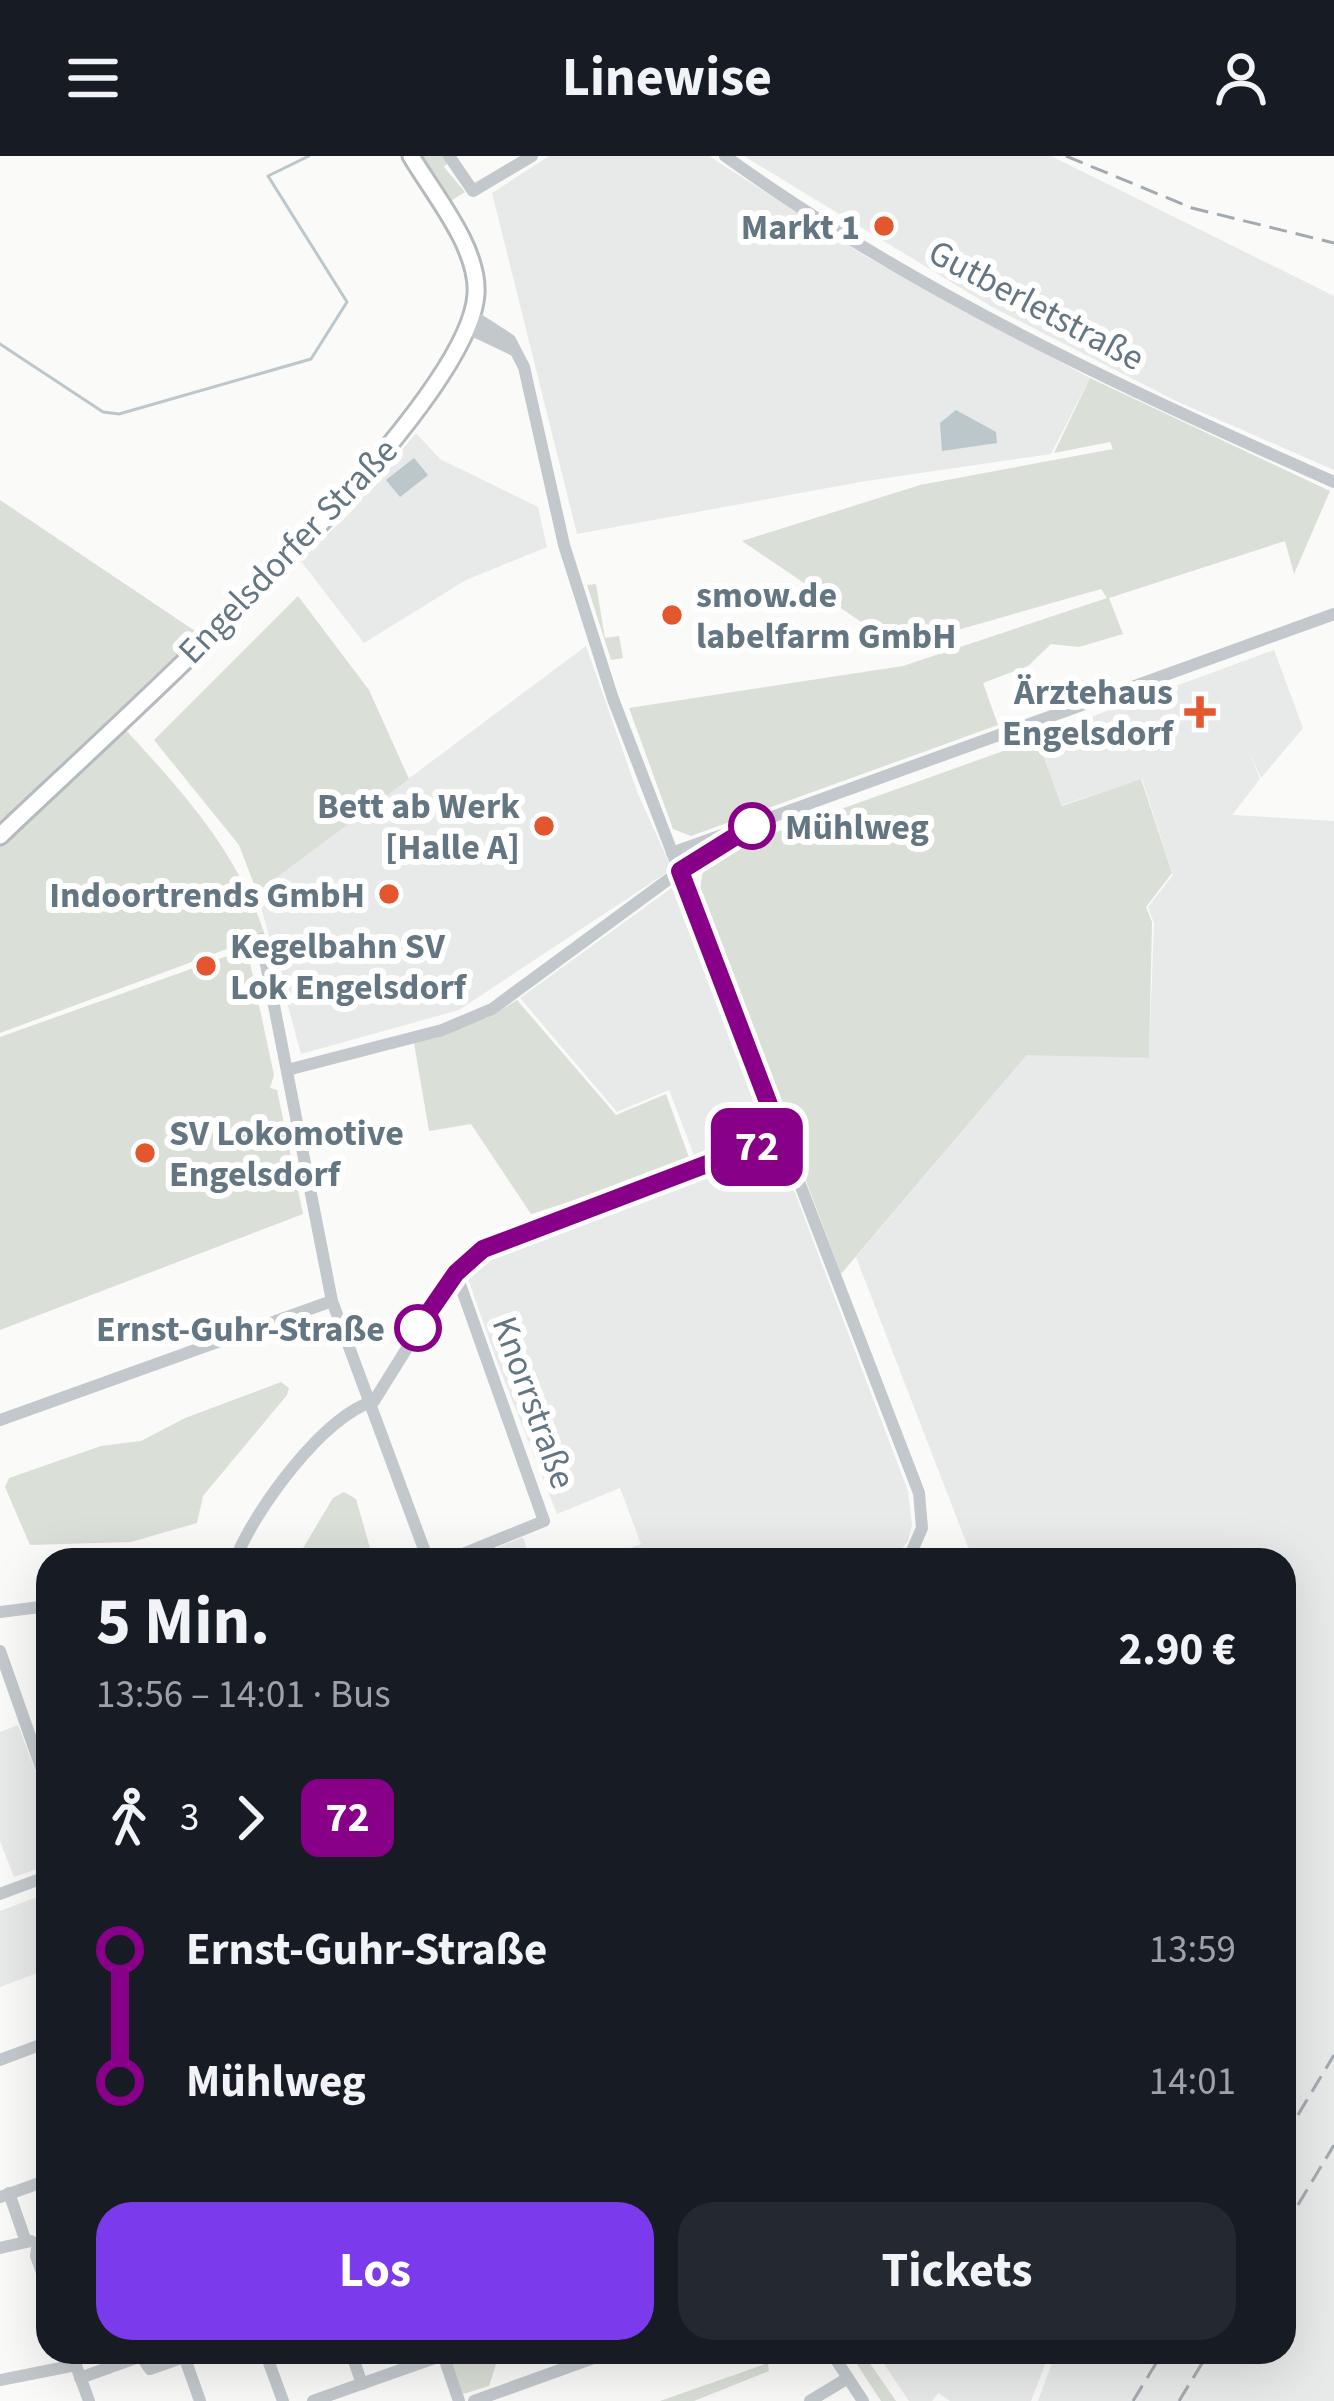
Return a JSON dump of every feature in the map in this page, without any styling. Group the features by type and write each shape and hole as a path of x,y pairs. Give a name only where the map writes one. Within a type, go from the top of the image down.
{"main road":[{"path":"411,156 470,260 476,290 470,322"},
{"name":"Engelsdorfer Straße","path":"0,836 328,516 401,432 470,322"}],"street":[{"path":"448,156 470,190 532,156"},
{"name":"Gutberletstraße","path":"725,156 813,214 987,315 1197,422 1334,482"},
{"path":"470,322 515,350 524,367 571,571 672,853 905,1455 923,1510 913,1548"},
{"path":"672,853 1334,614"},
{"path":"291,1069 442,1030 492,1009 741,830"},
{"path":"261,939 291,1069 332,1301 374,1401 424,1548"},
{"path":"242,1548 278,1489 311,1448 343,1417 374,1401 456,1273 483,1249 781,1136"},
{"name":"Knorrstraße","path":"456,1273 544,1521 478,1548"},
{"path":"0,1420 332,1301"},
{"path":"0,1612 36,1608"},
{"path":"0,1651 36,1753"},
{"path":"0,1894 36,1880"},
{"path":"0,2060 36,2046"},
{"path":"36,2184 4,2195 36,2238"},
{"path":"0,2248 36,2239"},
{"path":"186,2364 200,2401"},
{"path":"269,2364 283,2401"},
{"path":"355,2364 362,2384"},
{"path":"314,2401 415,2364"},
{"path":"446,2364 459,2401"},
{"path":"560,2364 562,2369"},
{"path":"474,2401 576,2364"},
{"path":"839,2364 862,2401"},
{"path":"0,2380 76,2365 87,2400"},
{"path":"815,2400 848,2378"}],"shaded area":[{"path":"418,156 444,156 448,163 444,167 465,192 446,204"},
{"path":"549,156 709,156 867,257 1090,378 1051,454 866,481 577,534 492,193"},
{"path":"744,156 1051,156 1334,296 1334,470 1176,401 992,307"},
{"path":"1090,378 1330,491 1294,574 1285,541 1109,598 1123,634 1079,647 1051,644 1028,666 983,683 998,725 691,836 673,829 629,708 903,666 1107,598 1101,589 898,647 742,541 920,485 1113,449 1110,442 1054,453"},
{"path":"956,410 996,432 997,443 942,451 940,423"},
{"path":"416,433 440,459 538,507 547,547 466,580 364,643 300,560 349,514"},
{"path":"414,458 428,475 400,497 386,480"},
{"path":"0,500 201,635 111,723 122,726 205,823 239,875 265,935 0,1033"},
{"path":"596,584 605,638 619,636 623,658 611,660 587,585"},
{"path":"298,596 369,690 409,779 257,892 239,845 154,740"},
{"path":"586,646 638,794 672,869 459,1010 301,1054 257,892"},
{"path":"1274,650 1303,728 1261,778 1249,751 1260,779 1232,815 1334,821 1334,2401 1038,2401 1052,2364 1296,2364 1296,1548 968,1548 856,1257 1028,1054 1149,1058 1154,923 1148,907 1173,875 1142,779 1062,805 1043,755 1061,749 1055,730"},
{"path":"1037,739 1062,806 1141,779 1172,873 1146,907 1152,922 1149,1058 1027,1055 841,1274 699,896 703,870 718,853"},
{"path":"677,884 765,1125 751,1143 697,1163 669,1090 617,1112 520,998"},
{"name":"SV Lokomotive Engelsdorf","path":"247,949 274,1075 270,1088 277,1090 303,1214 0,1330 0,1037"},
{"path":"517,1000 616,1115 666,1094 691,1163 531,1214 471,1124 429,1131 414,1043 489,1017"},
{"path":"773,1153 781,1156 908,1491 912,1525 908,1541 902,1548 630,1548 641,1544 620,1488 557,1514 468,1279 471,1270 507,1248"},
{"path":"281,1382 289,1388 287,1395 203,1496 197,1523 131,1542 30,1545 5,1487 9,1478 101,1446 141,1441 185,1418"},
{"path":"344,1492 356,1499 370,1548 303,1548 333,1498"},
{"path":"523,1537 526,1548 497,1548"},
{"path":"18,1725 36,1773 36,1869 14,1877 0,1841 0,1732"},
{"path":"36,1898 36,1974 0,1987 0,1911"},
{"path":"452,2364 496,2364 489,2386 463,2394"},
{"path":"768,2364 769,2371 694,2401 660,2401"},
{"path":"857,2364 870,2364 896,2401 881,2401"},
{"path":"884,2364 1045,2364 1031,2401 950,2401 938,2393 932,2401 909,2401"}],"waterway":[{"path":"0,344 103,412 119,414 311,359 347,302 268,176 309,156"}],"railway":[{"path":"1066,156 1192,208 1334,243"},
{"path":"1296,2118 1334,2055"},
{"path":"1296,2208 1334,2145"},
{"path":"1133,2401 1156,2364"},
{"path":"1179,2401 1202,2364"}],"bus line":[{"name":"72","path":"418,1328 456,1273 483,1249 781,1136 680,871 715,844 752,826"}],"place":[{"name":"Markt 1","path":"884,226"},
{"name":"smow.de labelfarm GmbH","path":"672,615"},
{"name":"Ärztehaus Engelsdorf","path":"1200,712"},
{"name":"Bett ab Werk [Halle A]","path":"544,826"},
{"name":"Mühlweg","path":"752,826"},
{"name":"Indoortrends GmbH","path":"389,894"},
{"name":"Kegelbahn SV Lok Engelsdorf","path":"206,966"},
{"name":"SV Lokomotive Engelsdorf","path":"145,1153"},
{"name":"Ernst-Guhr-Straße","path":"418,1328"}]}
